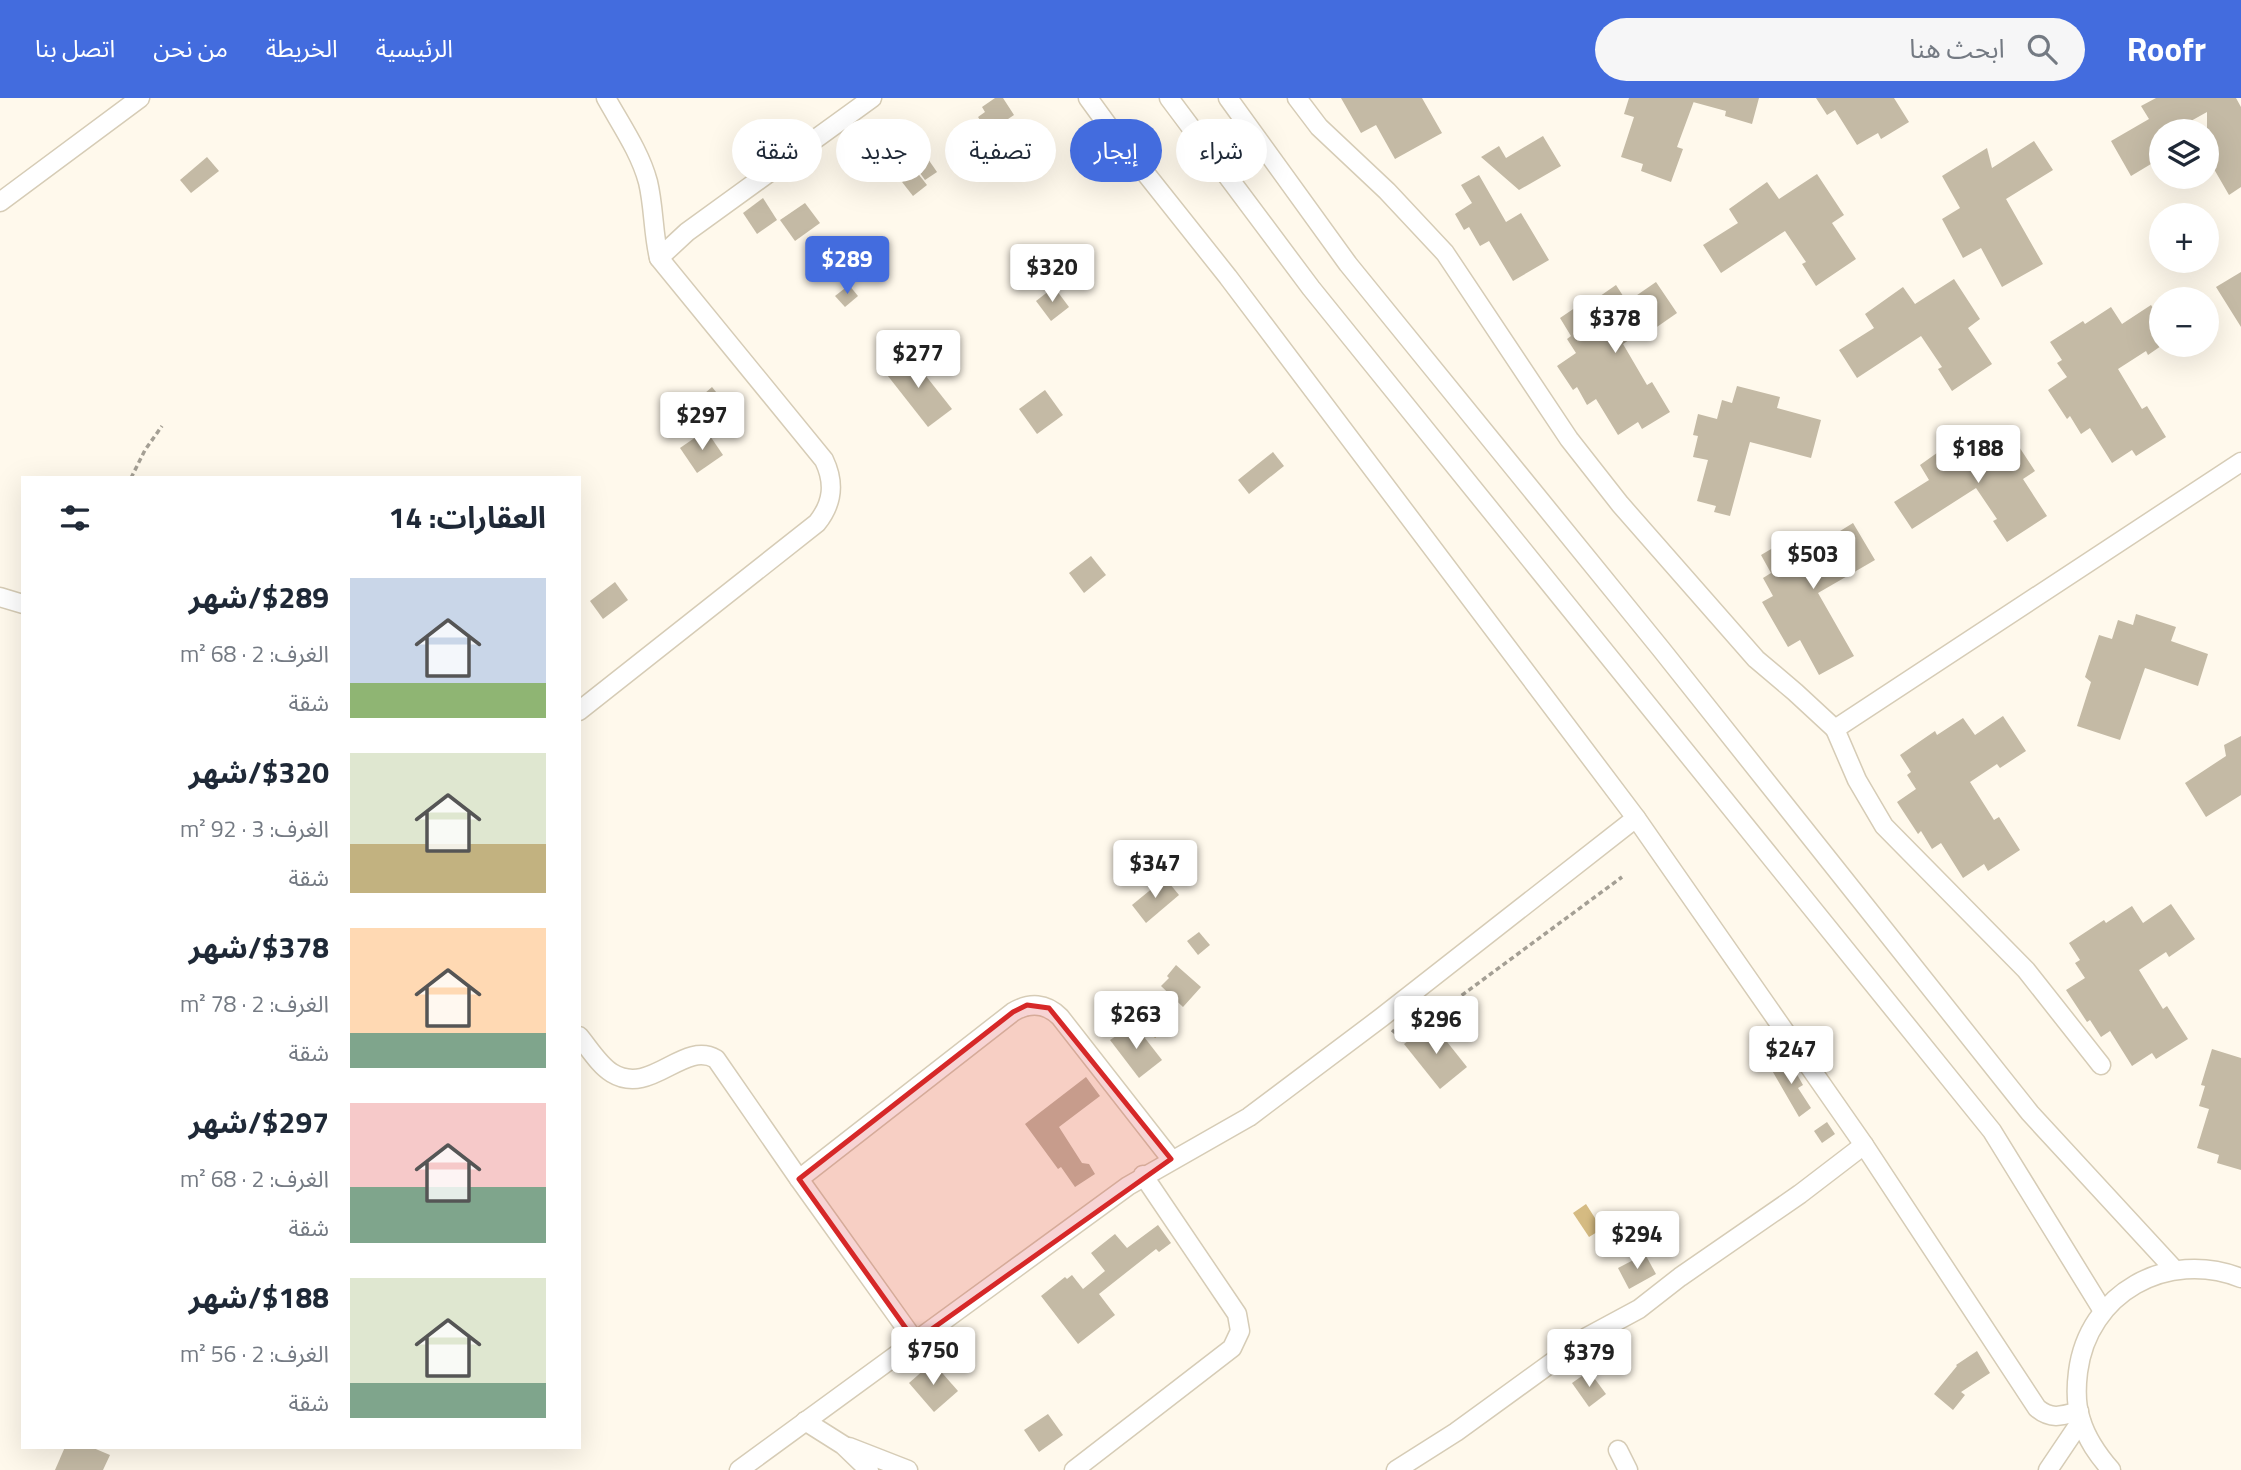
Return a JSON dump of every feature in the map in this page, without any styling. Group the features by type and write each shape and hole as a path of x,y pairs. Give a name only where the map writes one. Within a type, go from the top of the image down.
{"street":[{"path":"0,202 140,98"},
{"path":"581,709 817,523 830,498 831,479 824,460 659,258 647,179 606,98"},
{"path":"659,258 687,232 872,98"},
{"path":"1088,98 1228,277 1636,818 1864,1145 2037,1408 2056,1418 2080,1416"},
{"path":"1169,98 1311,288 1992,1131 2103,1311"},
{"path":"1228,98 1348,264 1661,649 2030,1113 2174,1269"},
{"path":"1297,98 1319,127 1387,191 1446,253 1569,439 1620,504 1756,659 1835,729 1857,780 1884,826 2026,970 2101,1065"},
{"path":"1835,729 2241,462"},
{"path":"0,597 21,603"},
{"path":"739,1470 1143,1175 1249,1117 1382,1017 1636,818"},
{"path":"799,1180 1013,1012 1027,1005 1049,1008 1060,1017 1171,1159"},
{"path":"581,1038 603,1066 622,1078 645,1079 698,1055 716,1059 915,1341"},
{"path":"1396,1470 1456,1432 1587,1336 1639,1309 1864,1145"},
{"path":"1074,1470 1233,1348 1240,1331 1237,1314 1143,1175"},
{"path":"2111,1470 2095,1451 2080,1416 2076,1385 2079,1359 2088,1334 2103,1311 2123,1292 2147,1278 2174,1269 2225,1271 2241,1278"},
{"path":"2048,1470 2080,1416"},
{"path":"805,1421 843,1445 908,1470"},
{"path":"843,1445 869,1470"},
{"path":"1618,1450 1628,1470"}],"path":[{"path":"132,476 145,450 162,426"},
{"path":"1382,1017 1395,1034 1408,1035 1622,877"}],"highlighted area":[{"path":"1027,1005 1049,1008 1171,1159 915,1341 799,1179 1013,1012"}],"shaded area":[{"path":"1166,1014 1172,1024 1155,1038 1143,1024 1149,1019 1154,1023"},
{"path":"1586,1204 1602,1229 1589,1237 1573,1213"}],"building":[{"path":"995,98 1003,98 1014,115 1008,119 979,119 978,117 985,112 982,107"},
{"path":"1341,98 1422,98 1442,133 1395,159 1376,125 1361,133"},
{"path":"1629,98 1759,98 1752,124 1725,116 1726,111 1694,102 1677,147 1683,149 1671,182 1641,171 1643,164 1621,157 1634,117 1624,114"},
{"path":"1816,98 1894,98 1909,122 1881,139 1878,133 1857,145 1835,110 1827,115"},
{"path":"2156,98 2236,98 2241,107 2241,187 2229,195 2219,178 2219,119 2207,119 2207,112 2194,119 2149,119 2141,106"},
{"path":"2149,119 2149,165 2131,176 2111,141"},
{"path":"1543,136 1561,166 1519,190 1481,157 1499,146 1506,158"},
{"path":"2034,141 2053,170 2006,199 2043,264 2002,287 1981,248 1963,258 1942,219 1960,208 1942,176 1987,148 1992,168"},
{"path":"207,157 219,171 191,193 180,180"},
{"path":"931,163 937,172 931,176"},
{"path":"1817,174 1844,215 1832,223 1856,259 1816,286 1802,264 1806,262 1785,231 1721,273 1703,245 1738,223 1729,209 1767,182 1779,199"},
{"path":"1479,175 1506,222 1521,213 1549,260 1513,281 1489,241 1480,246 1469,227 1464,230 1455,214 1472,203 1461,185"},
{"path":"902,182 925,182 927,185 913,196"},
{"path":"763,198 777,220 757,234 743,213"},
{"path":"805,203 820,223 795,241 780,220"},
{"path":"2241,272 2241,327 2219,292 2219,287 2216,287"},
{"path":"1954,279 1980,319 1968,328 1992,364 1952,391 1938,369 1942,367 1921,336 1857,378 1839,350 1874,328 1865,314 1903,287 1915,304"},
{"path":"1656,282 1677,313 1654,329 1651,325 1623,344 1647,385 1652,382 1670,412 1642,429 1638,422 1618,435 1596,399 1587,405 1577,387 1573,390 1557,366 1576,353 1567,339 1571,336 1560,318 1588,299 1590,303 1616,285 1627,302"},
{"path":"849,285 858,296 845,307 835,296"},
{"path":"1054,287 1069,307 1051,321 1036,301"},
{"path":"2149,306 2149,354 2146,351 2118,369 2142,409 2147,406 2166,437 2136,456 2132,450 2112,463 2090,428 2081,434 2070,416 2067,419 2048,390 2067,377 2057,363 2062,360 2050,342 2111,307 2122,324"},
{"path":"907,352 952,409 928,427 884,371"},
{"path":"1737,386 1780,397 1777,408 1821,420 1811,458 1750,442 1730,516 1714,512 1716,506 1697,501 1708,460 1693,457 1698,436 1693,435 1698,414 1717,419 1722,400 1732,403"},
{"path":"712,387 725,403 710,416 697,400"},
{"path":"1045,390 1063,415 1037,434 1019,409"},
{"path":"706,430 723,455 697,473 680,448"},
{"path":"2008,430 2035,471 2023,479 2047,516 2007,542 1993,521 1997,519 1976,488 1912,529 1894,502 1929,480 1920,465 1958,438 1970,456"},
{"path":"1273,452 1284,466 1249,494 1238,480"},
{"path":"1853,523 1875,560 1818,593 1854,656 1819,675 1800,640 1788,647 1762,602 1773,596 1763,578 1771,573 1761,555 1790,538 1792,542 1811,531 1819,544"},
{"path":"1091,556 1106,575 1084,593 1069,573"},
{"path":"615,582 628,600 603,619 590,601"},
{"path":"2136,614 2176,627 2171,641 2208,654 2198,686 2145,668 2120,740 2077,726 2091,682 2085,677 2099,635 2112,639 2118,620 2133,625"},
{"path":"2003,716 2026,751 2000,768 1997,764 1970,782 1994,820 1999,817 2020,850 1988,871 1984,864 1963,878 1941,843 1932,849 1921,831 1918,834 1897,802 1916,789 1907,775 1911,772 1900,755 1935,731 1937,735 1963,718 1975,735"},
{"path":"2241,736 2241,795 2206,817 2185,783 2226,756 2224,745"},
{"path":"1165,878 1179,895 1146,923 1132,905"},
{"path":"2171,904 2195,939 2169,957 2166,952 2139,970 2163,1009 2167,1006 2188,1039 2156,1059 2152,1053 2132,1066 2110,1031 2101,1037 2090,1020 2087,1022 2066,990 2085,978 2075,963 2080,960 2069,943 2104,920 2106,923 2132,906 2143,923"},
{"path":"1199,932 1210,945 1198,955 1187,941"},
{"path":"1176,965 1201,987 1183,1007 1161,986"},
{"path":"1432,1023 1467,1067 1440,1089 1404,1044"},
{"path":"1134,1024 1162,1060 1139,1078 1110,1040"},
{"path":"2212,1049 2241,1058 2241,1170 2217,1163 2219,1155 2197,1148 2209,1109 2199,1106 2205,1086 2201,1085"},
{"path":"1781,1061 1784,1065 1790,1062 1803,1085 1798,1088 1811,1108 1799,1117 1770,1067"},
{"path":"1086,1077 1100,1096 1059,1127 1082,1163 1089,1164 1095,1174 1075,1187 1061,1167 1058,1169 1025,1124"},
{"path":"1827,1122 1835,1134 1822,1143 1814,1131"},
{"path":"1158,1225 1171,1243 1159,1252 1156,1249 1099,1294 1115,1315 1078,1344 1041,1296 1065,1277 1067,1279 1072,1275 1083,1289 1105,1271 1091,1253 1115,1234 1127,1248"},
{"path":"1645,1254 1656,1274 1629,1289 1618,1268"},
{"path":"1977,1351 1990,1373 1961,1392 1965,1395 1953,1410 1934,1394 1956,1365"},
{"path":"936,1366 958,1391 934,1412 909,1383 926,1368"},
{"path":"1589,1371 1606,1394 1589,1407 1572,1383"},
{"path":"1048,1414 1063,1435 1039,1452 1024,1430"},
{"path":"64,1449 96,1449 110,1455 103,1470 55,1470"}]}
